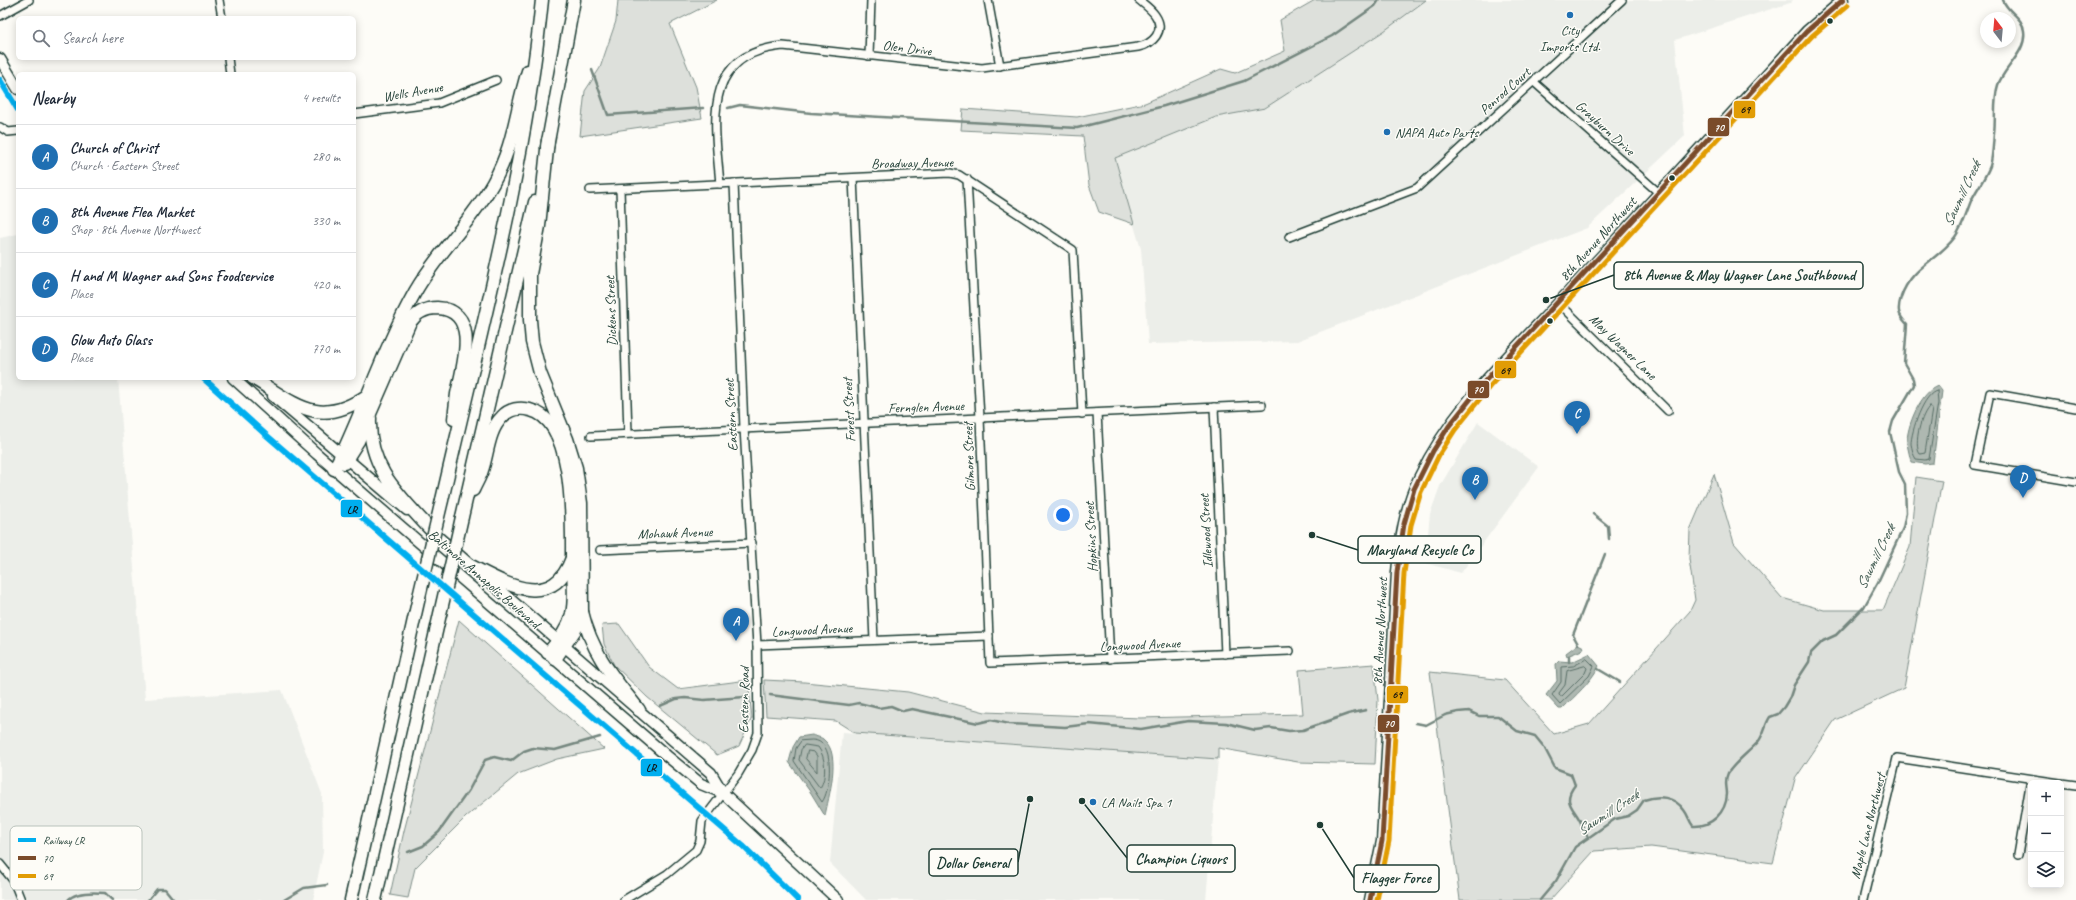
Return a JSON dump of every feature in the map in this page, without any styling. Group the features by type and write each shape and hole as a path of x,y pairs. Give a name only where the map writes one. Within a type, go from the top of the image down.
{"highway":[{"path":"351,900 449,467 515,186 542,0"},
{"path":"375,900 548,140 574,0"},
{"path":"345,457 368,395 402,316 416,290 432,266 480,203 504,162 512,141 522,89 538,35"},
{"path":"548,140 538,226 530,274 530,320 532,342 540,373 571,449 578,476 581,503 582,611 588,635 598,658 639,710"},
{"path":"336,470 358,441 404,334 414,316 434,308 446,310 454,314 464,326 466,343 457,395 449,467"},
{"path":"256,380 295,403 319,412 329,413 345,409 368,395"},
{"path":"462,516 482,470 496,425 502,417 511,411 522,409 534,411 543,416 550,424 566,462 571,497 572,609 568,626 561,644"},
{"path":"370,412 371,440 377,463 392,486 430,529"},
{"path":"472,566 513,587 533,590 547,586 558,579 567,569 572,557"},
{"path":"552,656 561,644 576,630 582,611"}],"main road":[{"name":"8th Avenue Northwest","path":"1370,900 1382,840 1400,542 1408,506 1419,479 1454,418 1498,365 1559,303 1807,31 1844,0"},
{"path":"0,59 16,86"},
{"name":"Baltimore Annapolis Boulevard","path":"235,380 336,470 701,784 723,793"},
{"name":"Baltimore Annapolis Boulevard","path":"255,380 430,529 711,773 723,793 838,900"}],"street":[{"path":"0,16 29,0"},
{"path":"219,0 222,16"},
{"path":"869,56 871,0"},
{"path":"988,0 1000,66"},
{"name":"Olen Drive","path":"720,184 717,99 721,84 737,64 756,52 783,46 965,67 1000,66 1138,47 1150,44 1157,36 1159,31 1158,20 1151,10 1139,0"},
{"name":"Penrod Court","path":"1289,237 1417,188 1622,0"},
{"path":"228,60 230,72"},
{"name":"Wells Avenue","path":"356,114 439,103 496,80"},
{"name":"Grayburn Drive","path":"1534,82 1659,193"},
{"path":"0,127 8,132 16,131"},
{"name":"Broadway Avenue","path":"590,190 950,173 959,175 1073,250 1082,414"},
{"name":"Forest Street","path":"853,178 862,422 874,640"},
{"name":"Gilmore Street","path":"967,179 980,418 990,663"},
{"name":"Eastern Street","path":"734,183 744,428 752,544 756,645"},
{"name":"Dickens Street","path":"620,189 628,433"},
{"name":"May Wagner Lane","path":"1559,303 1668,411"},
{"path":"2076,408 1990,393 1974,465 2076,482"},
{"name":"Fernglen Avenue","path":"591,436 862,422 1082,414 1262,405"},
{"name":"Idlewood Street","path":"1214,407 1225,654"},
{"name":"Hopkins Street","path":"1097,413 1110,660"},
{"name":"Mohawk Avenue","path":"600,550 752,544"},
{"name":"Longwood Avenue","path":"756,645 989,636"},
{"name":"Eastern Road","path":"723,793 752,750 758,733 756,645"},
{"name":"Longwood Avenue","path":"990,663 1110,660 1290,651"},
{"name":"Maple Lane Northwest","path":"1863,900 1898,758 2031,779"},
{"path":"2018,855 2031,779 2038,780"},
{"path":"2064,783 2076,785"},
{"path":"624,900 667,874 691,855 700,842 702,821 723,793"},
{"path":"0,864 10,876"},
{"path":"17,890 21,900"}],"shaded area":[{"path":"618,0 717,0 670,24 696,87 702,118 580,136 585,91 600,68 616,21"},
{"path":"1315,0 1426,0 1384,31 1265,108 1216,117 1115,158 1134,224 1099,212 1089,185 1083,136 961,130 963,109 1077,117 1145,103 1221,69 1235,73 1285,51 1280,20"},
{"path":"1426,0 1793,0 1790,3 1675,40 1685,136 1587,228 1297,341 1148,344 1141,249 1114,158 1216,117 1265,108 1384,31"},
{"path":"16,234 16,380 118,380 145,699 282,690 322,794 323,852 313,900 0,900 0,238"},
{"path":"1478,422 1539,467 1461,573 1425,563 1430,514 1440,486"},
{"path":"1714,474 1734,543 1782,598 1824,610 1883,610 1910,547 1916,477 1942,481 1904,688 1835,720 1795,779 1773,863 1651,847 1594,851 1550,900 1460,900 1430,672 1505,680 1554,734 1589,724 1690,611 1695,600 1689,559 1690,530"},
{"path":"459,620 604,749 557,759 518,774 466,817 415,868 408,898 390,895 404,831"},
{"path":"619,624 649,667 678,689 748,680 752,718 739,746 717,755 647,697 614,665 604,644 602,625"},
{"path":"1374,664 1378,700 1375,764 1298,762 1218,748 1218,759 855,733 836,721 766,716 764,680 804,682 908,692 985,712 1140,718 1303,714 1299,670"},
{"path":"842,732 1218,759 1206,900 866,900 830,863"}],"water":[{"path":"1938,386 1942,391 1933,463 1925,464 1911,462 1907,437 1912,419 1920,402 1932,389"},
{"path":"1578,644 1584,647 1582,650 1567,656 1566,653"},
{"path":"1589,654 1599,666 1582,689 1562,709 1559,709 1546,695 1557,681 1556,664 1559,661 1572,662"},
{"path":"812,735 823,739 829,747 832,755 833,765 831,788 825,816 789,762 793,747 799,737"}],"waterway":[{"path":"728,108 740,105 811,113 1077,128 1164,106 1244,81 1332,36 1375,6 1379,0"},
{"name":"Sawmill Creek","path":"1540,900 1556,881 1575,847 1615,819 1628,816 1637,810 1644,800 1655,797 1671,799 1680,805 1693,826 1706,824 1716,818 1721,813 1726,801 1726,781 1728,773 1735,764 1758,742 1770,717 1778,714 1784,707 1790,697 1794,685 1809,662 1811,653 1823,641 1836,635 1864,607 1878,582 1903,528 1906,513 1905,484 1899,472 1890,432 1893,421 1914,385 1913,379 1904,363 1907,324 1899,312 1901,297 1911,278 1948,245 1958,233 1971,201 1990,166 1995,127 1996,91 2001,78 2019,53 2024,39 2024,31 2021,22 2003,0"},
{"path":"592,70 608,115 703,108"},
{"path":"1593,514 1608,526 1609,539"},
{"path":"1578,644 1573,635 1605,554"},
{"path":"1569,656 1569,662"},
{"path":"1598,669 1620,682"},
{"path":"770,695 849,705 859,703 879,708 891,706 903,711 912,709 978,723 991,720 1009,724 1065,727 1089,724 1141,729 1188,721 1226,723 1255,730 1271,728 1289,731 1303,730 1348,714 1366,710"},
{"path":"660,706 676,699 685,698 704,700 745,697"},
{"path":"1416,723 1426,725 1445,715 1469,711 1479,716 1498,716 1517,731 1535,736 1544,747 1555,768 1571,774 1575,785 1569,796 1570,805 1588,837"},
{"path":"408,852 423,846 439,832 469,790 485,760 494,757 511,761 524,751 533,748 555,750 600,737"},
{"path":"284,900 304,888 327,885"},
{"path":"148,900 157,889 165,889 174,900"},
{"path":"68,900 76,895 91,892 105,893 112,900"}],"rail line":[{"name":"LR","path":"0,80 16,107"},
{"name":"LR","path":"205,380 265,434 743,846 798,900"}],"transit line":[{"name":"70","path":"1370,900 1382,841 1397,572 1404,524 1414,489 1433,451 1449,426 1485,381 1807,31 1843,0"},
{"name":"69","path":"1377,900 1389,841 1404,573 1411,525 1421,492 1439,455 1455,430 1491,385 1812,36 1848,5"}],"place":[{"name":"City Imports Ltd.","path":"1570,15"},
{"name":"NAPA Auto Parts","path":"1387,132"},
{"name":"8th Avenue & May Wagner Lane Southbound","path":"1546,300"},
{"name":"H and M Wagner and Sons Foodservice","path":"1577,434"},
{"name":"Glow Auto Glass","path":"2023,498"},
{"name":"8th Avenue Flea Market","path":"1475,500"},
{"name":"Maryland Recycle Co","path":"1312,535"},
{"name":"Church of Christ","path":"736,641"},
{"name":"Dollar General","path":"1030,799"},
{"name":"Champion Liquors","path":"1082,801"},
{"name":"LA Nails Spa 1","path":"1093,802"},
{"name":"Flagger Force","path":"1320,825"}]}
